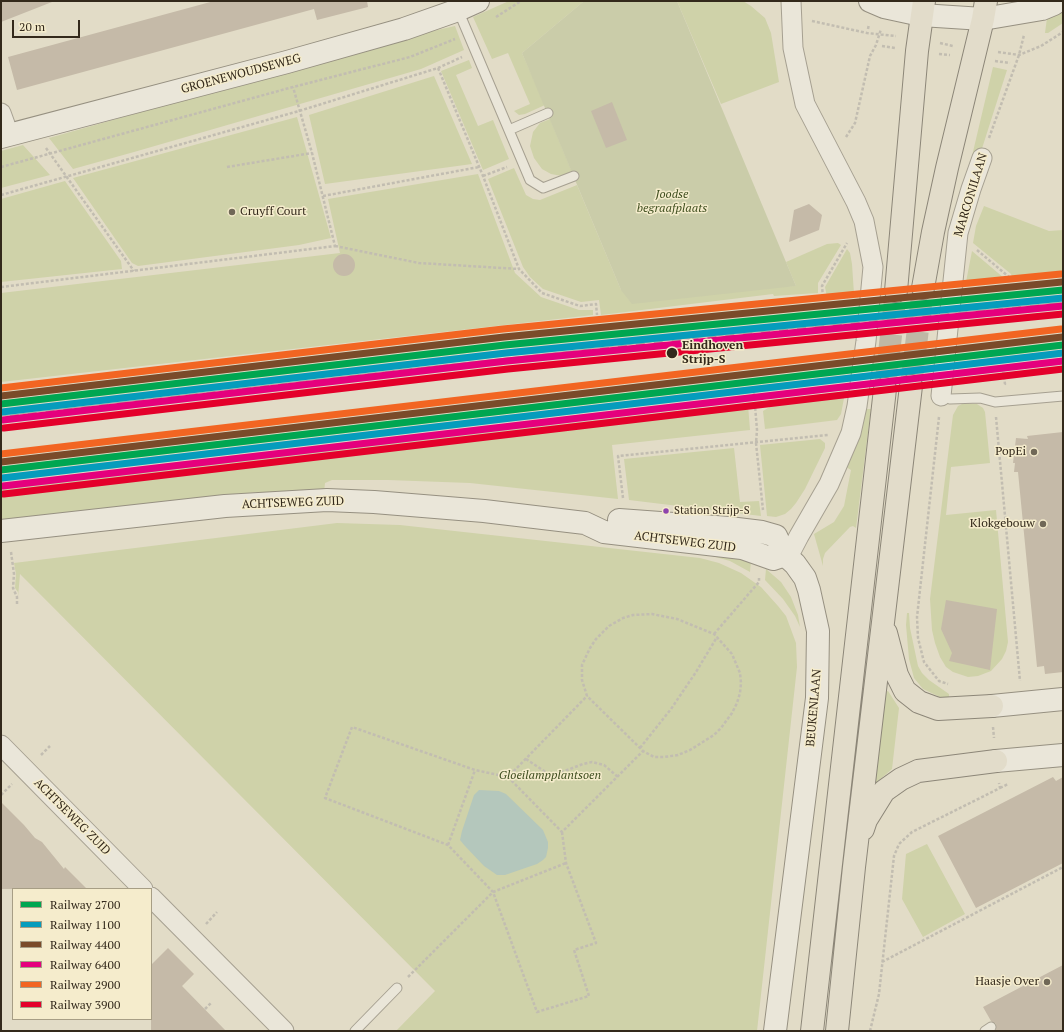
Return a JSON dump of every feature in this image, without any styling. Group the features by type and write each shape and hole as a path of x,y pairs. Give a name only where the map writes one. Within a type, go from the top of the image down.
{"main road":[{"path":"896,291 922,8"},
{"path":"923,288 947,168 985,10"},
{"path":"837,1031 854,867 910,386"},
{"path":"812,1031 885,389"},
{"path":"883,623 897,675 905,691 919,702 938,709 992,706"},
{"path":"854,867 866,820 884,791 901,779 918,771 996,761"}],"street":[{"name":"GROENEWOUDSEWEG","path":"5,136 287,62 404,29 458,10 478,1"},
{"path":"870,1 884,7 985,10 1042,8 1058,1"},
{"path":"786,556 829,484 850,433 857,406 866,341 873,267 864,221 856,202 805,104 793,48 791,7"},
{"path":"1,113 5,136"},
{"name":"MARCONILAAN","path":"941,396 958,233 982,158"},
{"path":"947,168 971,189"},
{"name":"ACHTSEWEG ZUID","path":"1,531 225,506 327,500 374,502 484,511 585,523 604,532 742,548 773,559 786,556"},
{"name":"BEUKENLAAN","path":"775,1031 817,698 818,631 813,605 805,578 795,564 786,556"},
{"path":"992,706 1063,699"},
{"name":"ACHTSEWEG ZUID","path":"1,745 142,888"},
{"path":"996,761 1063,755"},
{"path":"152,898 284,1031"}],"lane":[{"path":"458,10 530,180 543,188 574,176"},
{"path":"509,130 548,113"},
{"path":"941,396 950,399 980,398 995,402 1063,396"},
{"path":"355,1031 397,988"}],"path":[{"path":"791,7 817,23 898,37"},
{"path":"998,52 1019,55 1041,46 1063,32"},
{"name":"MARCONILAAN","path":"982,158 1019,55 1025,34"},
{"path":"830,153 844,140 855,123 870,56 880,35"},
{"path":"882,46 902,49"},
{"path":"1,195 300,111 438,68 476,51"},
{"path":"994,61 1010,63"},
{"path":"438,68 480,167 519,269 542,293 580,306 596,304 597,315"},
{"path":"293,87 312,153 335,246"},
{"path":"50,153 134,271"},
{"path":"226,167 312,153"},
{"path":"483,176 522,161"},
{"path":"323,196 480,167"},
{"path":"1,287 335,246 419,263 519,269"},
{"path":"825,299 822,286 843,248"},
{"path":"774,302 825,299 1009,281 1009,277 975,248"},
{"path":"964,374 1003,370"},
{"path":"709,403 956,375"},
{"path":"754,393 757,430 756,443 764,513"},
{"path":"941,396 916,617 918,638 924,662 939,681 953,686"},
{"path":"995,402 1020,681"},
{"path":"624,503 618,456 756,443 831,434"},
{"path":"10,550 14,574 13,588 17,597 17,604"},
{"path":"714,634 759,582"},
{"path":"642,614 664,616 690,623 714,634 732,654 740,673 740,693 727,721 714,735 690,750 678,755 654,757 640,748 587,696 581,672 585,657 602,632 623,618 642,614"},
{"path":"640,748 671,709 717,637"},
{"path":"508,777 587,696"},
{"path":"870,1031 878,994 894,856 900,844 912,832 1000,788 996,761 992,706"},
{"path":"352,727 475,770 508,777 562,832 566,862 596,943 574,950 589,996 537,1012 493,892 448,844 325,798 352,727"},
{"path":"562,832 644,751"},
{"path":"526,759 546,773 554,775 592,762 604,765 618,777"},
{"path":"448,844 475,770"},
{"path":"1,795 4,792"},
{"path":"397,988 493,892 566,862"},
{"path":"882,963 1063,867"},
{"path":"205,1009 212,1002"}],"green space":[{"path":"509,1 584,1 522,53 545,105 525,114 519,115 514,111 530,104 508,53 492,59 473,17"},
{"name":"Joodse begraafplaats","path":"584,1 677,1 796,286 632,304 621,290 522,53"},
{"path":"677,1 743,1 751,6 765,18 771,33 779,82 721,104"},
{"path":"1063,11 1063,23 1048,33 1045,33 1047,18"},
{"path":"455,26 464,50 421,69 73,169 49,138 406,37"},
{"path":"469,60 472,68 456,75 478,126 493,120 509,159 483,170 441,71"},
{"path":"993,67 1007,70 978,161 972,163 972,156"},
{"path":"434,76 472,164 325,184 309,115"},
{"path":"297,117 331,238 299,245 138,266 132,263 73,178"},
{"path":"550,119 572,172 562,176 551,174 542,169 534,158 530,146 533,132 540,123"},
{"path":"23,145 50,175 1,188 1,151"},
{"path":"514,168 526,195 533,199 540,200 577,185 621,290 796,286 786,262 827,244 838,243 841,245 818,283 818,293 774,296 773,294 601,315 599,300 581,302 543,289 530,277 523,267 488,179"},
{"path":"478,174 515,273 541,297 579,310 593,310 593,315 1,382 1,293 340,253 328,199"},
{"path":"65,181 121,261 122,269 1,282 1,199"},
{"path":"984,206 1049,231 1063,230 1063,275 1028,279 1027,277 1012,277 1011,274 973,243 976,226"},
{"path":"847,249 850,253 852,264 854,294 827,297 825,287"},
{"path":"972,251 1004,278 966,282"},
{"path":"1063,358 1063,360 1026,364 1030,362"},
{"path":"845,393 841,414 837,420 765,429 763,411 778,402"},
{"path":"964,403 977,404 983,408 985,412 990,463 951,467 946,515 996,510 1008,642 1002,659 991,671 978,676 968,677 953,672 946,667 940,657 932,630 930,599 953,415 958,406"},
{"path":"748,405 750,430 612,445 618,499 470,483 388,480 332,480 325,483 324,492 261,492 221,495 1,520 1,487 702,408"},
{"path":"866,409 871,409 856,528 853,526 850,527 825,553 823,566 814,534 834,522 844,506 851,470 846,467"},
{"path":"820,439 825,443 825,448 805,489 796,503 785,514 776,517 767,516 760,445"},
{"path":"734,448 740,502 759,501 761,516 629,500 624,459"},
{"name":"Gloeilampplantsoen","path":"337,523 400,525 700,558 719,563 741,573 761,587 778,606 786,616 796,643 797,667 757,1031 396,1031 435,991 20,574 18,597 18,592 15,588 16,574 14,563"},
{"path":"693,552 721,555 751,561 750,572 730,561"},
{"path":"766,569 781,582 791,597 798,615 800,627 795,616 783,599 765,580"},
{"path":"907,613 909,613 910,628 918,666 929,680 949,694 949,700 923,689 914,678 909,659 906,625"},
{"path":"888,691 899,708 892,769 877,782 875,782 885,692"},
{"path":"927,844 965,914 923,937 902,899 906,854"}],"shaded area":[{"path":"479,790 499,791 506,794 543,830 548,842 548,848 546,857 543,860 537,864 505,875 497,875 484,866 465,846 460,840 462,831 474,795"}],"building":[{"path":"1,1 52,1 52,2 1,22"},
{"path":"214,1 367,1 368,7 317,20 314,9 17,90 8,57"},
{"path":"612,102 627,140 606,148 591,111"},
{"path":"809,204 822,215 819,230 789,242 794,210"},
{"path":"344,254 352,257 355,265 352,273 344,276 336,273 333,265 336,257"},
{"name":"Klokgebouw","path":"1063,432 1063,672 1045,674 1044,666 1037,667 1018,472 1014,472 1015,463 1013,463 1016,438 1028,439 1027,436"},
{"path":"946,600 997,609 990,670 949,661 952,653 941,629"},
{"path":"1053,777 1056,781 1063,777 1063,863 976,908 938,836"},
{"path":"1,802 35,838 42,842 64,869 65,867 86,888 1,889"},
{"path":"168,948 194,974 182,986 226,1031 151,1031 152,964"},
{"name":"Haasje Over","path":"1063,965 1063,1031 996,1031 996,1024 991,1021 983,1007"}],"tunnel":[{"path":"911,386 923,288"},
{"path":"885,389 896,291"}],"railway":[{"path":"1,418 642,345 1063,304"}],"rail line":[{"name":"2900","path":"1,388 503,329 1061,274"},
{"name":"4400","path":"1,396 504,337 1062,282"},
{"name":"2700","path":"1,404 505,345 1063,290"},
{"name":"1100","path":"2,412 506,353 1063,298"},
{"name":"6400","path":"3,420 507,361 1063,306"},
{"name":"3900","path":"4,428 508,369 1063,314"},
{"name":"2900","path":"1,454 1061,329"},
{"name":"4400","path":"1,462 1062,337"},
{"name":"2700","path":"1,470 1063,345"},
{"name":"1100","path":"2,478 1063,353"},
{"name":"6400","path":"3,486 1063,361"},
{"name":"3900","path":"4,494 1063,369"}],"place":[{"name":"Cruyff Court","path":"232,212"},
{"name":"Eindhoven Strijp-S","path":"672,353"},
{"name":"PopEi","path":"1034,452"},
{"name":"Station Strijp-S","path":"666,511"},
{"name":"Klokgebouw","path":"1043,524"},
{"name":"Haasje Over","path":"1047,982"}]}
